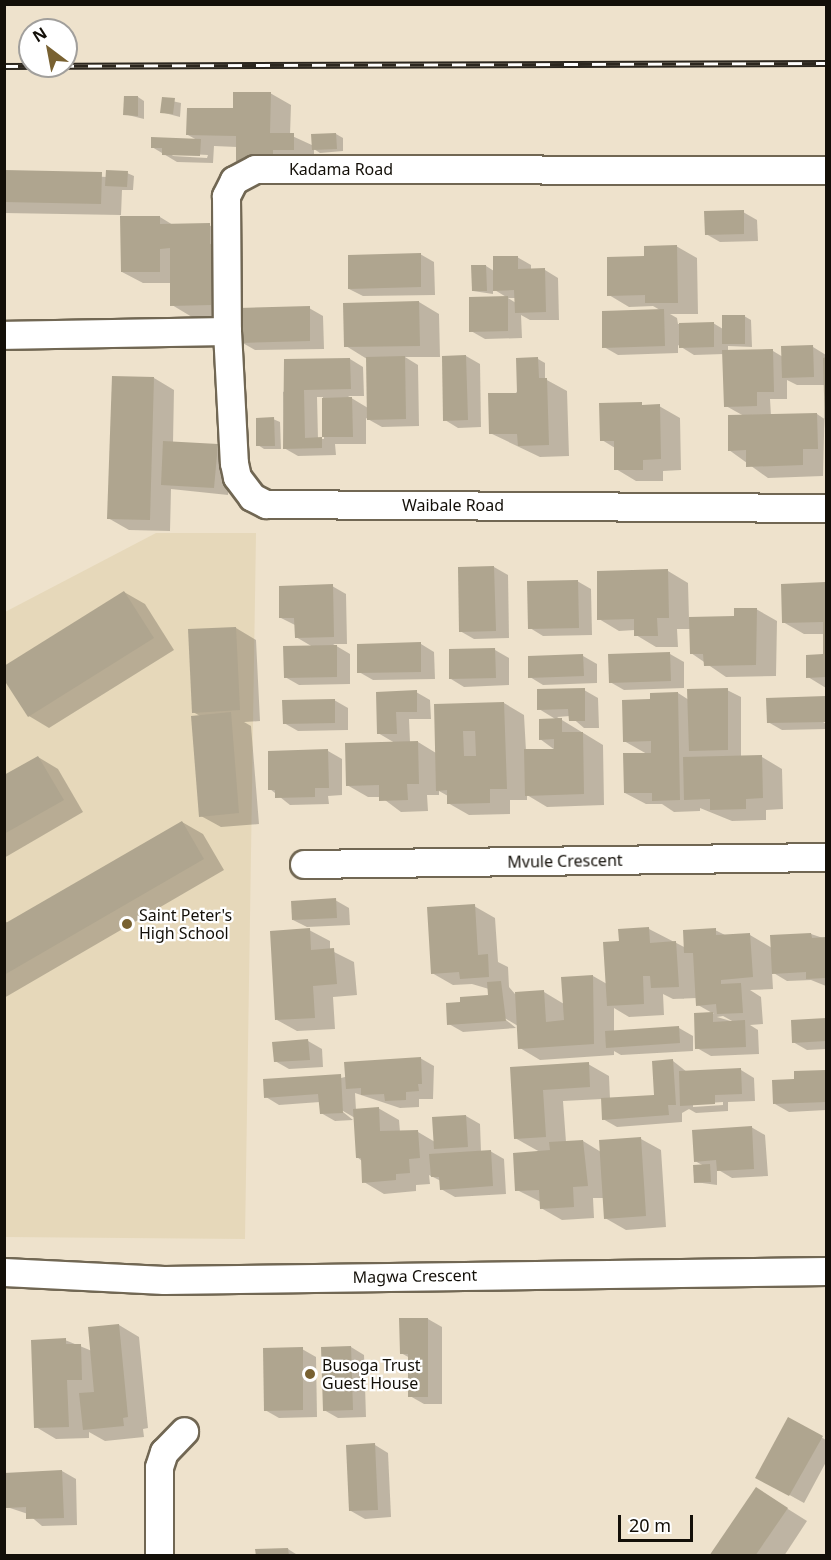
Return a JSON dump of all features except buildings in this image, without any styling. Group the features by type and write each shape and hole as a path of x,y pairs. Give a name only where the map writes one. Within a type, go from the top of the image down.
{"street":[{"name":"Kadama Road","path":"227,331 226,196 234,180 255,169 826,170"},
{"path":"4,335 227,331"},
{"name":"Waibale Road","path":"227,331 237,477 252,497 266,504 826,508"},
{"name":"Mvule Crescent","path":"304,864 826,857"},
{"name":"Magwa Crescent","path":"4,1272 164,1280 826,1271"},
{"path":"159,1556 159,1467 164,1452 184,1431"}],"shaded area":[{"name":"Saint Peter's High School","path":"156,533 256,533 245,1239 5,1237 5,612"}],"railway":[{"path":"4,66 826,63"}],"place":[{"name":"Saint Peter's High School","path":"127,924"},
{"name":"Busoga Trust Guest House","path":"310,1374"}]}
